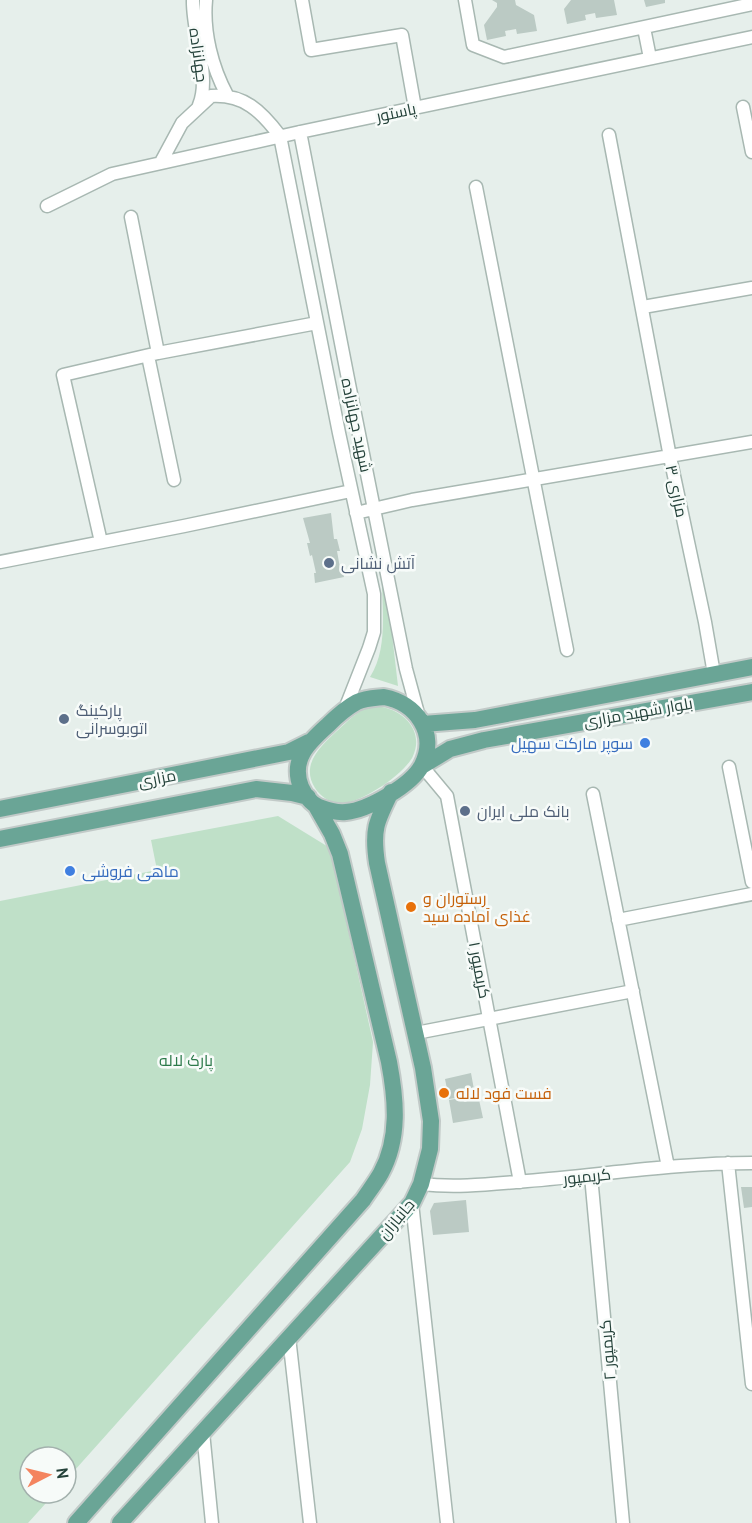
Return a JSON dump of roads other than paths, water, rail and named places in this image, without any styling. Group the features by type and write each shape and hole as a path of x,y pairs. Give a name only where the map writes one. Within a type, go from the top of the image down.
{"main road":[{"name":"بلوار شهید مزاری","path":"421,721 475,720 752,667"},
{"name":"بلوار شهید مزاری","path":"422,766 450,749 467,744 752,692"},
{"path":"0,839 256,789 292,793 312,802 335,812 347,812 362,808 406,784 422,766 427,752 427,740 421,721 409,707 398,700 384,697 358,702 345,710 304,749 299,759 297,773 302,788 312,802 332,834 340,854 389,1062 396,1119 391,1147 382,1172 363,1200 76,1523"},
{"name":"مزاری","path":"0,809 289,752 312,740"},
{"name":"جانبازان","path":"120,1523 412,1203 421,1184 430,1149 431,1121 416,1032 374,841 376,821 392,792"}],"street":[{"name":"جهانزاده","path":"193,0 193,15 204,88 197,110"},
{"name":"جهانزاده","path":"206,0 206,27 213,62 227,95"},
{"path":"302,0 311,50 402,35 415,108"},
{"path":"465,0 474,45 504,57 752,4"},
{"path":"644,28 650,58"},
{"name":"پاستور","path":"47,206 112,174 161,162 752,36"},
{"path":"161,162 182,123 210,96 227,95 249,105 265,116 280,136"},
{"path":"743,106 752,152"},
{"name":"شهید جهانزاده","path":"300,132 406,669 421,721"},
{"name":"مزاری ۳","path":"609,135 714,674"},
{"name":"شهید جهانزاده","path":"280,136 351,491 374,594 374,632 345,710"},
{"path":"476,187 567,650"},
{"path":"131,217 174,480"},
{"path":"643,308 752,288"},
{"path":"101,542 63,375 153,354 317,322"},
{"path":"356,513 412,500 752,442"},
{"path":"0,562 351,491"},
{"name":"کریمپور ۱","path":"422,766 447,796 520,1182"},
{"path":"729,767 752,882"},
{"path":"593,794 668,1167"},
{"path":"618,920 752,894"},
{"path":"416,1032 633,991"},
{"path":"728,1163 752,1384"},
{"name":"کریمپور","path":"421,1184 450,1187 591,1176 668,1167 752,1163"},
{"name":"کریمپور ۲","path":"591,1176 622,1523"},
{"path":"412,1203 446,1516"},
{"path":"289,1337 310,1523"},
{"path":"203,1432 212,1523"}],"place":[{"name":"آتش نشانی","path":"329,563"},
{"name":"پارکینگ اتوبوسرانی","path":"64,719"},
{"name":"سوپر مارکت سهیل","path":"645,743"},
{"name":"بانک ملی ایران","path":"465,811"},
{"name":"ماهی فروشی","path":"70,871"},
{"name":"رستوران و غذای آماده سید","path":"411,907"},
{"name":"فست فود لاله","path":"444,1093"}],"park label":[{"name":"پارک لاله","path":"186,1060"}]}
